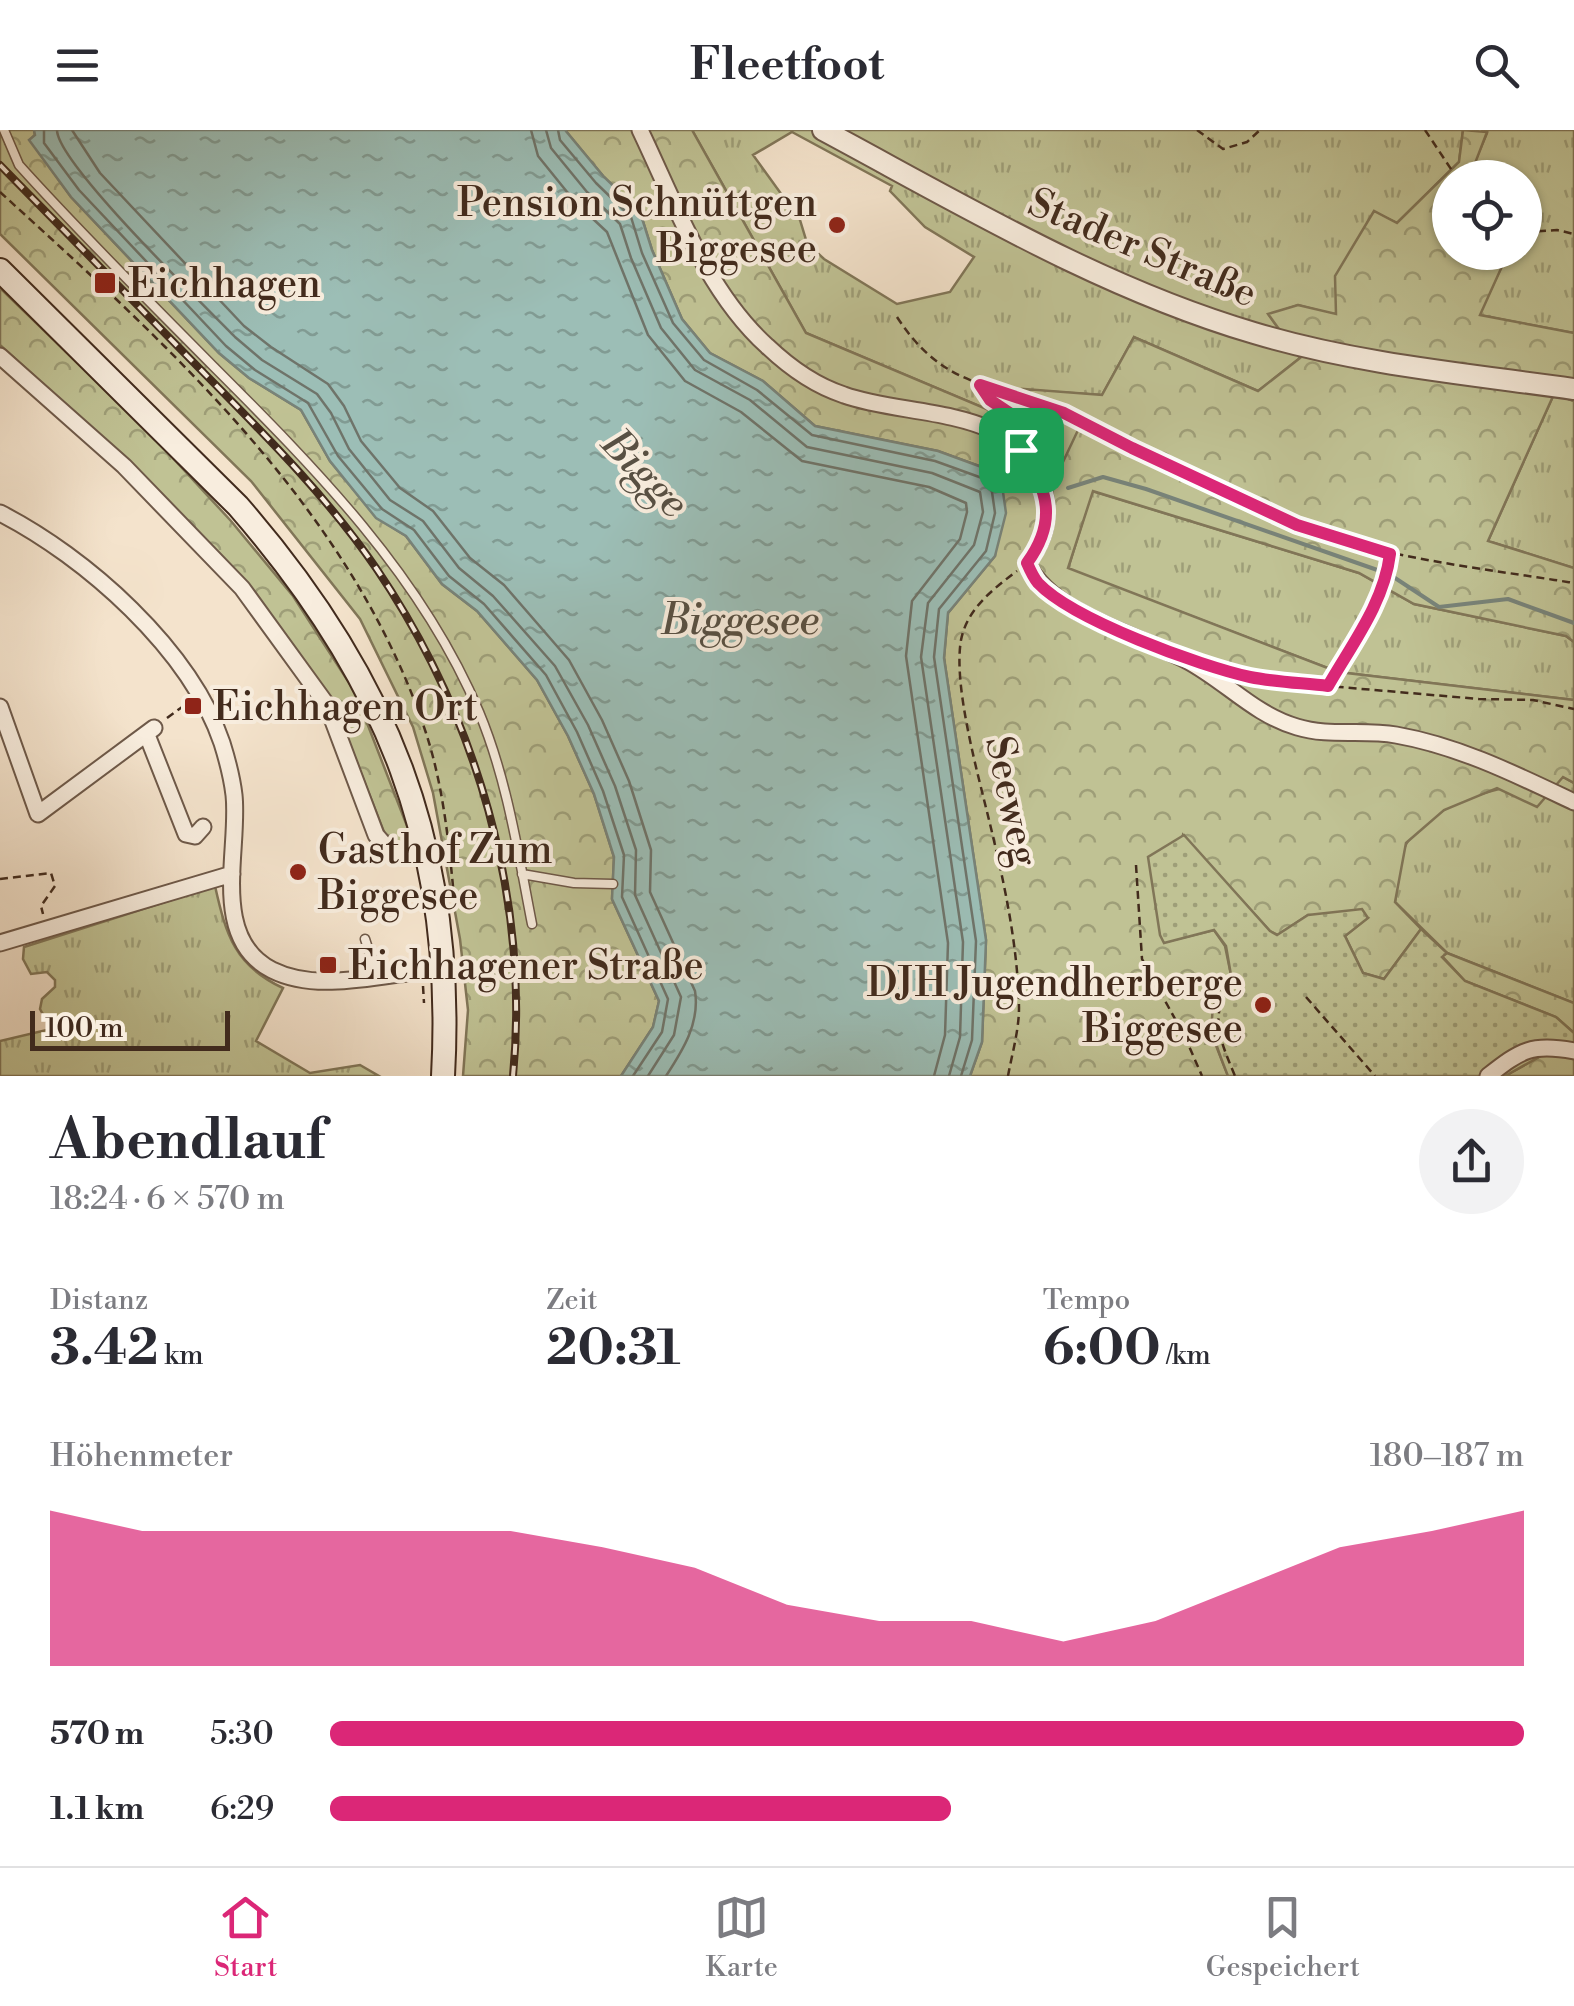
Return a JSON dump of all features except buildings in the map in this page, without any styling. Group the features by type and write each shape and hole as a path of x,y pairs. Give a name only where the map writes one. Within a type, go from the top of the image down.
{"main road":[{"path":"0,270 238,506 299,580 345,648 400,760 429,857 444,971 443,1076"}],"street":[{"path":"640,130 723,294 768,348 838,394 873,405 977,423 1002,434 1021,450 1042,486 1046,506 1047,526 1027,563 1035,580 1068,605 1190,662 1247,704 1280,721 1323,732 1394,734 1484,760 1574,802"},
{"name":"Stader Straße","path":"823,130 1070,261 1204,318 1360,357 1574,389"},
{"path":"0,356 124,466 242,588 328,705 376,835 389,850 429,857"},
{"path":"0,514 60,548 99,579 160,641 198,694 221,742 234,794 232,874 237,928 262,964 296,978 346,980 444,971"},
{"path":"0,707 38,814 150,732 186,834 195,836 203,827"},
{"path":"0,943 232,874"},
{"path":"1488,1076 1530,1048 1548,1046 1574,1052"}],"lane":[{"path":"4,130 18,165 281,434 370,534 433,624 478,710 498,765 532,924"},
{"path":"522,874 574,883 612,884"},
{"path":"365,938 377,976"}],"path":[{"path":"1196,130 1223,150 1247,142 1260,130"},
{"path":"1425,130 1445,160"},
{"path":"0,192 81,264 214,396 252,438 325,535 377,620 427,736 442,804 455,906"},
{"path":"1542,231 1574,234"},
{"path":"897,317 913,342 937,364 980,385 1064,413 1297,525 1390,554 1574,583"},
{"path":"980,385 990,400 1026,424 1029,440 1021,450"},
{"path":"1328,686 1378,602 1390,554"},
{"name":"Seeweg","path":"1008,1076 1019,1012 1015,965 1005,893 973,754 959,657 971,614 1027,563"},
{"path":"1234,672 1252,678 1328,686 1532,700 1574,709"},
{"path":"150,732 198,694"},
{"path":"1136,864 1142,959 1186,1037 1202,1076"},
{"path":"0,878 52,873 54,886 41,906 46,930"},
{"path":"1233,984 1220,999 1217,1016 1235,1076"},
{"path":"1306,997 1375,1076"}],"green space":[{"path":"0,130 34,130 30,140 71,197 219,353 249,378 301,410 330,461 376,517 406,536 442,584 477,611 537,680 594,794 614,857 612,899 659,1001 653,1027 621,1076 463,1076 468,1010 460,939 433,793 413,727 360,619 251,481 0,234"},
{"path":"565,130 692,130 806,333 989,410 1062,464 1079,428 1025,389 1102,395 1134,337 1258,391 1300,358 1268,314 1298,305 1336,314 1335,276 1374,211 1397,223 1432,189 1432,270 1500,270 1480,315 1574,333 1574,401 1554,394 1488,541 1574,568 1574,642 1566,636 1414,604 1359,573 1093,491 1068,568 1338,672 1574,700 1574,783 1563,777 1537,807 1497,788 1444,810 1406,843 1395,902 1421,929 1384,979 1363,973 1345,936 1367,918 1308,915 1278,935 1270,931 1183,835 1165,942 1214,930 1225,946 1231,975 1217,990 1215,1043 1228,1076 970,1076 982,1042 986,940 944,658 948,613 995,556 1001,478 938,451 815,426 763,381 710,353 682,319 640,212"},
{"path":"692,130 1463,130 1459,160 1432,160 1432,189 1397,223 1374,212 1336,315 1298,305 1269,315 1300,358 1258,391 1134,337 1102,395 1027,390 1080,428 1062,465 989,410 806,333","holes":["792,132 892,186 890,191 925,227 974,257 950,292 897,304 824,259 807,243 800,220 753,155"]},
{"path":"1463,130 1487,132 1476,160 1459,160"},
{"path":"1482,130 1574,130 1574,333 1479,315 1500,270 1542,270 1542,160 1476,160 1487,133"},
{"path":"0,288 147,430 293,596 355,692 414,844 396,846 384,832 334,704 130,463 0,345"},
{"path":"1554,394 1574,401 1574,568 1488,541"},
{"path":"1092,491 1359,573 1414,604 1566,636 1574,642 1574,700 1338,672 1068,569"},
{"path":"1563,777 1574,783 1574,1003 1447,953 1395,902 1400,862 1408,841 1440,812 1479,795"},
{"path":"1184,835 1277,935 1308,915 1362,909 1368,918 1345,936 1363,973 1384,979 1421,929 1447,953 1442,957 1465,981 1556,1017 1574,1033 1574,1052 1548,1052 1505,1076 1228,1076 1212,1024 1215,999 1231,975 1226,946 1214,930 1164,943 1160,935 1148,857"},
{"path":"215,886 229,934 243,959 283,988 256,1041 310,1073 360,1065 379,1076 0,1076 0,1041 51,1029 40,1009 42,999 55,987 55,980 47,972 31,974 23,959 24,947"},
{"path":"1447,953 1574,1003 1574,1033 1556,1017 1465,981 1442,956"},
{"path":"1548,1052 1574,1052 1574,1076 1505,1076"}],"water":[{"name":"Biggesee","path":"34,130 565,130 640,212 682,319 710,353 763,381 815,426 938,451 1001,478 1006,513 995,556 948,613 944,658 986,940 982,1042 970,1076 621,1076 653,1027 659,1001 612,899 614,857 594,794 537,680 477,611 442,584 406,536 376,518 330,461 301,410 249,378 219,353 71,197 29,140 35,135"}],"waterway":[{"path":"1068,488 1103,477 1383,572"},
{"path":"1392,576 1439,607 1508,599 1574,623"}],"railway":[{"path":"0,165 293,465 357,541 411,625 468,746 503,876 513,942 513,1076"}],"place":[{"name":"Pension Schnüttgen Biggesee","path":"837,225"},
{"name":"Eichhagen","path":"105,283"},
{"name":"Eichhagen Ort","path":"193,706"},
{"name":"Gasthof Zum Biggesee","path":"298,872"},
{"name":"Eichhagener Straße","path":"328,965"},
{"name":"DJH Jugendherberge Biggesee","path":"1263,1005"}],"route":[{"path":"980,385 1064,413 1297,525 1390,554 1378,602 1328,686 1252,678 1190,662 1068,605 1035,580 1027,563 1047,526 1046,506 1042,486 1021,450 1029,440 1026,424 990,400 980,385"}],"water label":[{"name":"Bigge","path":"646,472"}]}
